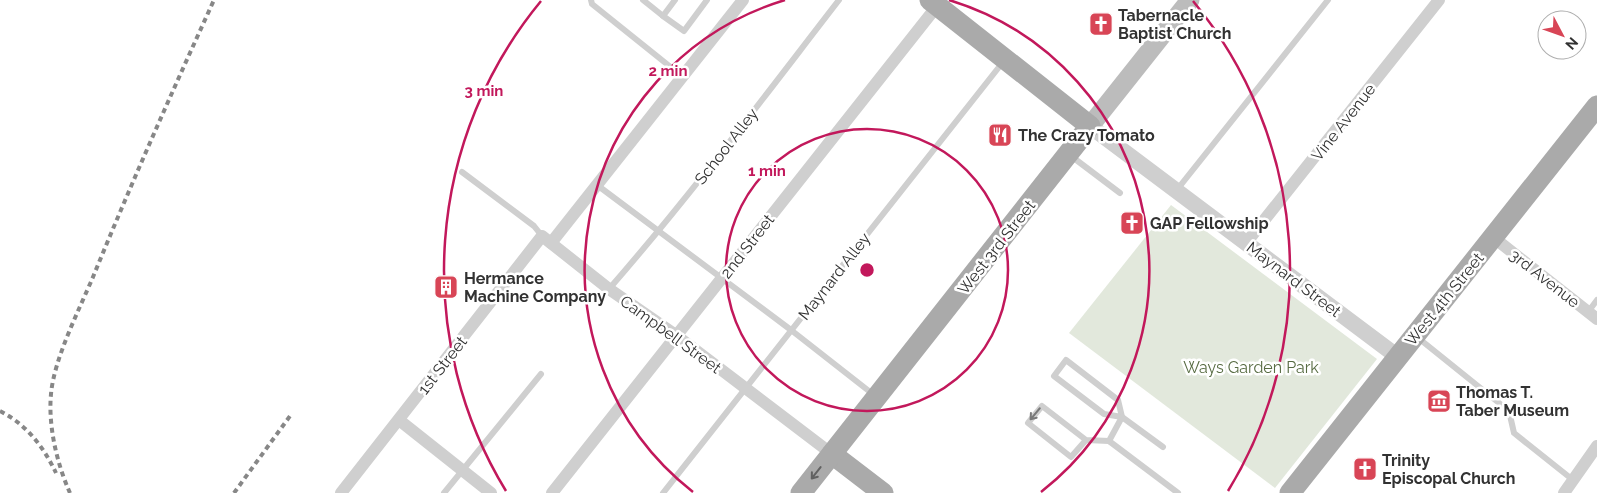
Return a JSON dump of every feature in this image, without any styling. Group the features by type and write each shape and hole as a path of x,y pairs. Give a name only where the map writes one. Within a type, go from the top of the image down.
{"main road":[{"name":"West 3rd Street","path":"801,493 1190,0"},
{"name":"Maynard Street","path":"936,2 1090,126"},
{"name":"West 4th Street","path":"1290,493 1597,106"},
{"name":"Campbell Street","path":"832,454 883,493"}],"street":[{"name":"1st Street","path":"341,493 398,420 546,240 597,185 743,0"},
{"name":"Vine Avenue","path":"1246,244 1439,0"},
{"name":"2nd Street","path":"552,493 936,2"},
{"name":"Maynard Street","path":"1090,126 1398,357"},
{"name":"3rd Avenue","path":"1493,237 1592,316"},
{"name":"Campbell Street","path":"546,240 832,454"},
{"path":"398,420 491,493"},
{"path":"1564,493 1597,446"}],"lane":[{"path":"591,0 592,4 682,77"},
{"path":"643,0 684,31 707,0"},
{"path":"663,16 675,0"},
{"name":"School Alley","path":"610,289 659,231 839,0"},
{"path":"1176,192 1328,0"},
{"name":"Maynard Alley","path":"663,493 1005,59"},
{"path":"1068,154 1120,193"},
{"name":"Campbell Street","path":"462,172 534,226 546,240"},
{"path":"597,185 792,330 877,397"},
{"path":"1592,316 1597,300"},
{"path":"1415,336 1509,410 1514,433 1573,480"},
{"path":"1109,441 1122,417 1118,400 1066,360 1054,376 1104,414 1122,417 1163,447"},
{"path":"444,493 540,374"},
{"path":"1086,440 1071,457 1028,423 1042,406 1086,440 1109,441 1178,493"}],"green space":[{"name":"Ways Garden Park","path":"1171,205 1377,359 1275,488 1069,333"}],"railway":[{"path":"70,493 57,457 52,432 50,406 53,380 57,366 68,335 137,173 214,0"},
{"path":"0,411 18,423 33,437 46,454 56,473"},
{"path":"234,493 290,416"}],"place":[{"name":"Tabernacle Baptist Church","path":"1101,24"},
{"name":"The Crazy Tomato","path":"1000,135"},
{"name":"GAP Fellowship","path":"1132,223"},
{"name":"Hermance Machine Company","path":"446,287"},
{"name":"Thomas T. Taber Museum","path":"1439,401"},
{"name":"Trinity Episcopal Church","path":"1365,469"}]}
